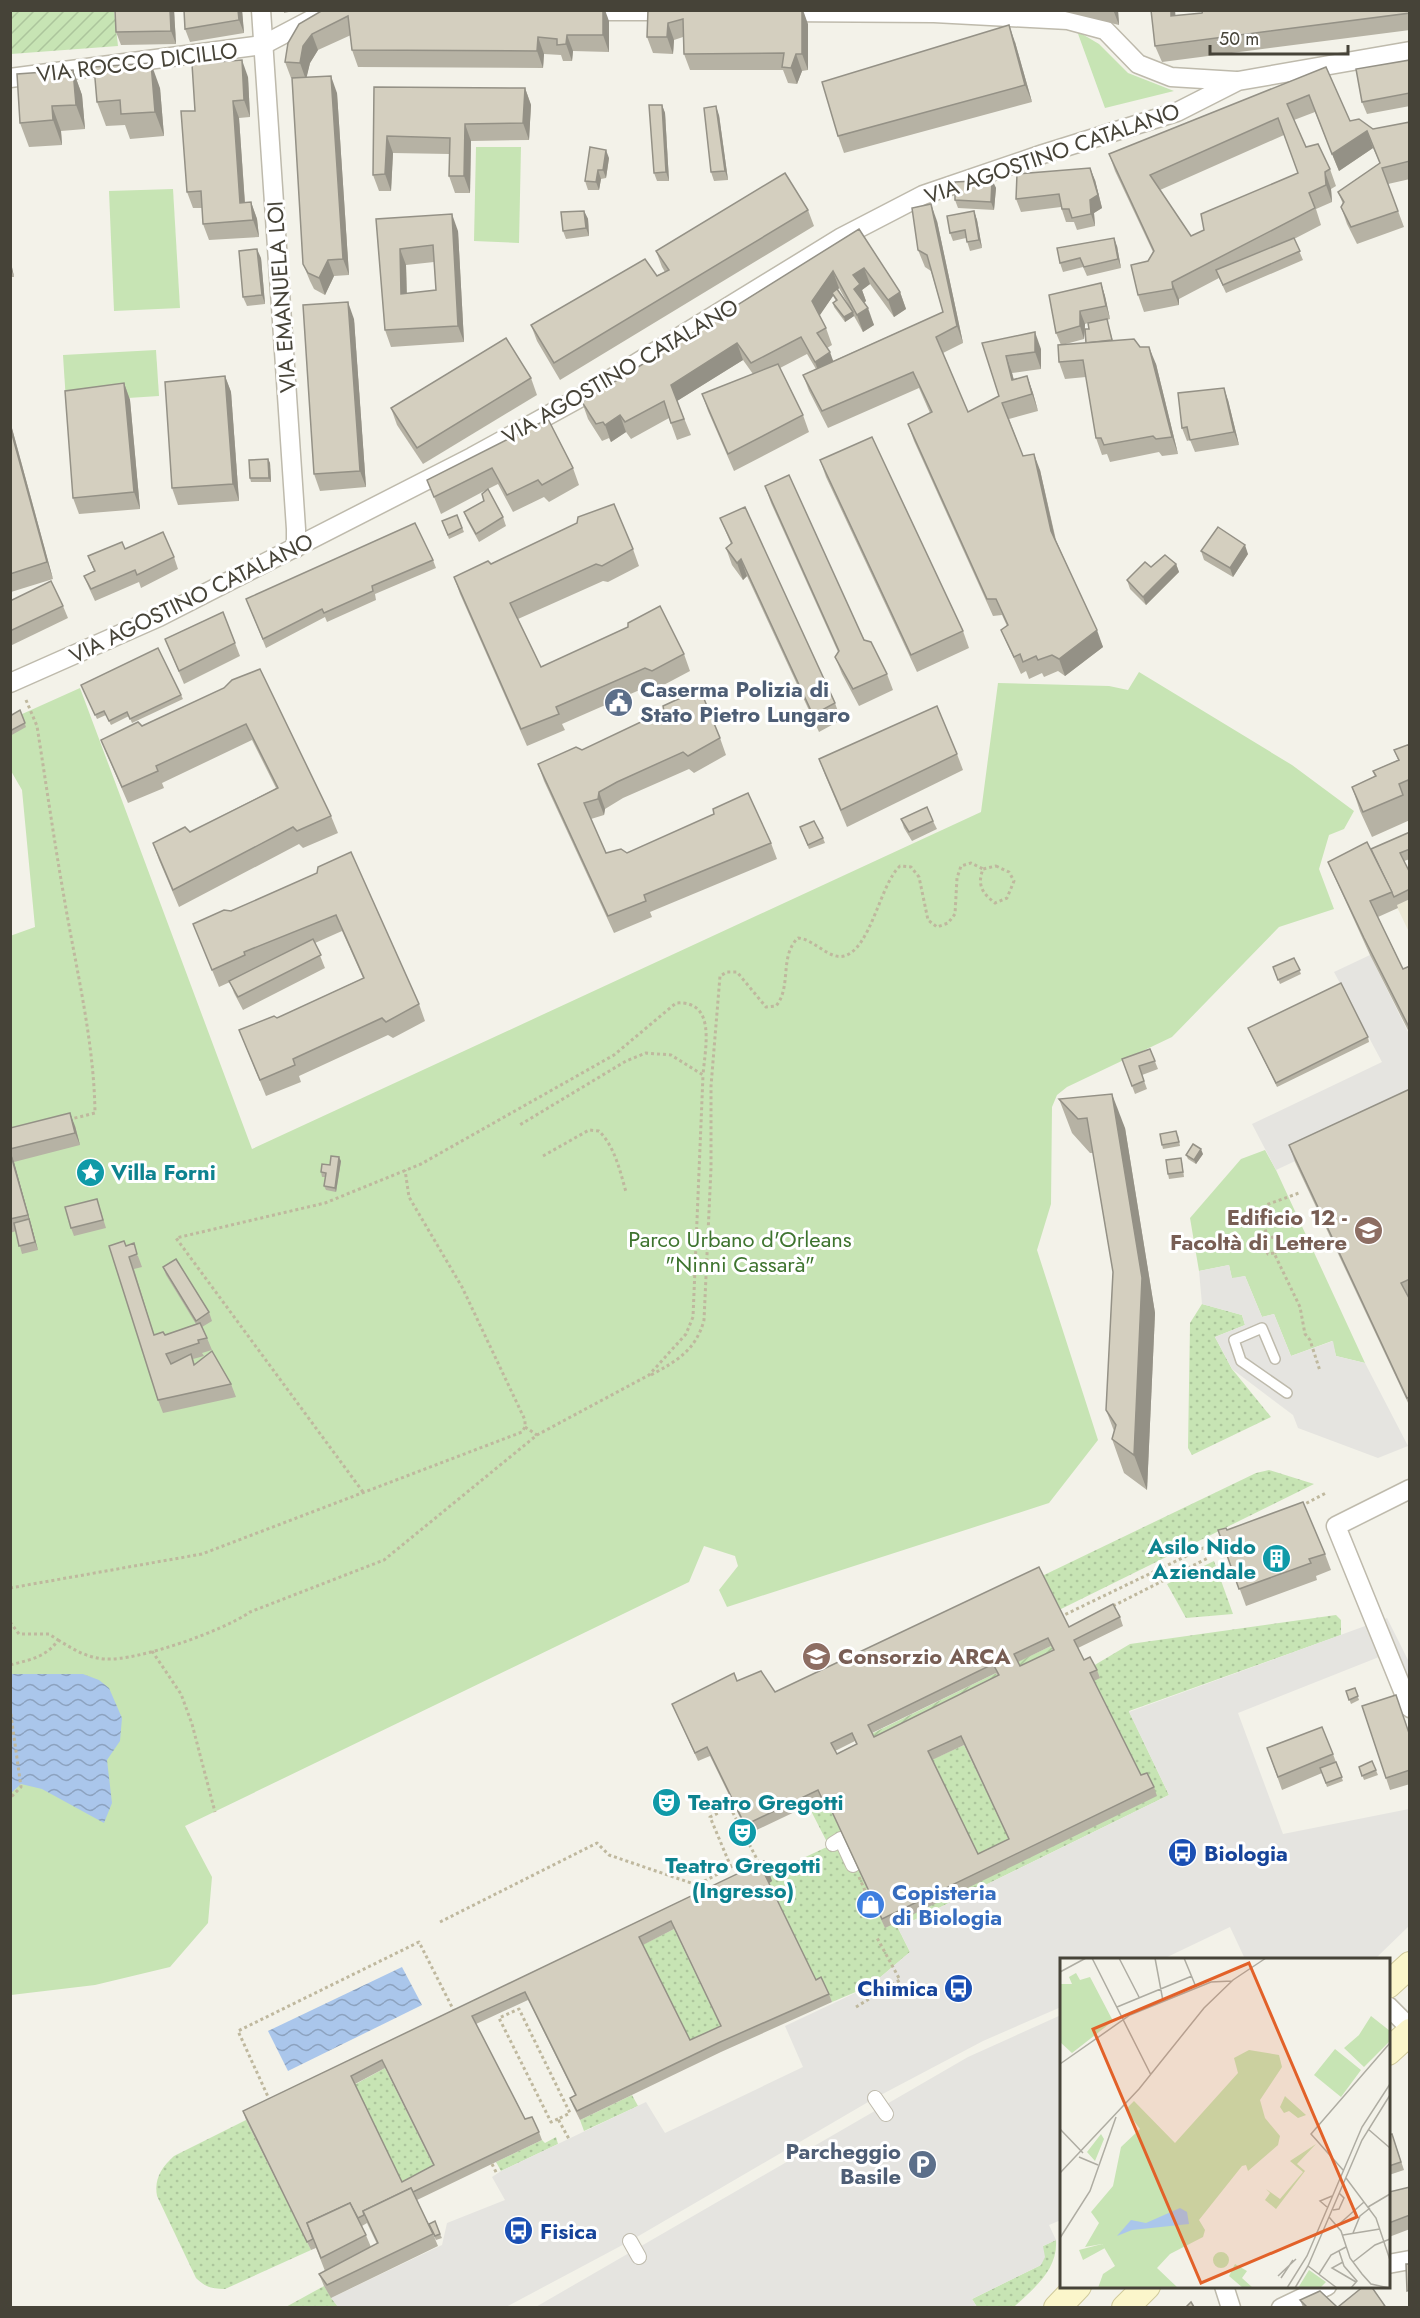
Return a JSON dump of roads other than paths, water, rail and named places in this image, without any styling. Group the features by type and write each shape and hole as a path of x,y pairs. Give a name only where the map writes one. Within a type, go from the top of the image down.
{"main road":[{"path":"1390,1984 1410,1965"},
{"path":"1390,2051 1410,2030"},
{"path":"1057,2307 1076,2288"},
{"path":"1125,2307 1145,2288"}],"street":[{"name":"VIA EMANUELA LOI","path":"261,10 297,529 296,548"},
{"path":"264,45 327,11 338,11"},
{"path":"561,11 689,11"},
{"path":"759,12 934,12 1068,20 1105,30 1138,64 1171,77 1238,81 1410,51"},
{"name":"VIA ROCCO DICILLO","path":"10,78 264,45"},
{"name":"VIA AGOSTINO CATALANO","path":"10,683 159,616 472,457 583,396 842,237 923,195 1177,112 1238,81"},
{"path":"1410,1489 1336,1526 1410,1708"},
{"path":"833,1844 842,1839 853,1864"},
{"path":"1390,2007 1410,2030"},
{"path":"875,2098 886,2114"},
{"path":"630,2241 639,2257"},
{"path":"1390,2264 1410,2260"},
{"path":"1225,2288 1232,2307"},
{"path":"1281,2307 1323,2288"}],"lane":[{"path":"1275,1359 1262,1328 1234,1341 1242,1361 1287,1393"}],"water":[{"path":"10,1674 83,1674 99,1680 109,1688 122,1718 120,1741 107,1760 112,1803 104,1823 42,1789 21,1784 11,1793"},
{"path":"402,1967 422,2005 288,2071 268,2031"}],"place":[{"name":"Caserma Polizia di Stato Pietro Lungaro","path":"619,702"},
{"name":"Villa Forni","path":"90,1172"},
{"name":"Edificio 12 - Facoltà di Lettere","path":"1368,1230"},
{"name":"Asilo Nido Aziendale","path":"1277,1559"},
{"name":"Consorzio ARCA","path":"817,1656"},
{"name":"Teatro Gregotti","path":"667,1802"},
{"name":"Teatro Gregotti (Ingresso)","path":"743,1833"},
{"name":"Biologia","path":"1183,1853"},
{"name":"Copisteria di Biologia","path":"871,1905"},
{"name":"Chimica","path":"959,1988"},
{"name":"Parcheggio Basile","path":"922,2164"},
{"name":"Fisica","path":"519,2231"}],"park label":[{"name":"Parco Urbano d'Orleans \"Ninni Cassarà\"","path":"740,1252"}]}
